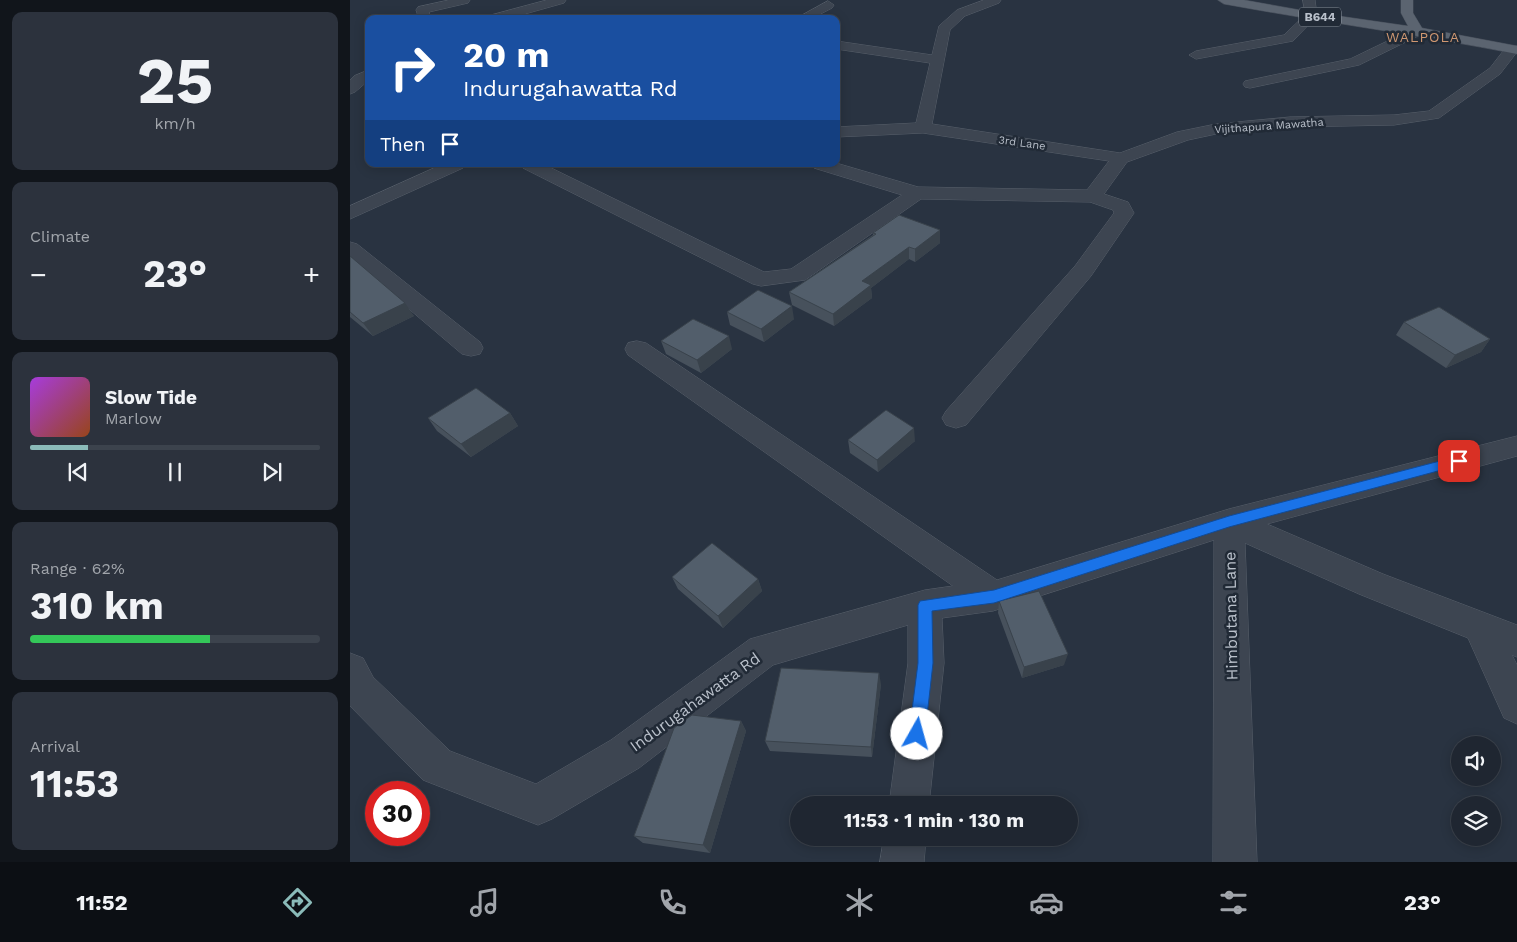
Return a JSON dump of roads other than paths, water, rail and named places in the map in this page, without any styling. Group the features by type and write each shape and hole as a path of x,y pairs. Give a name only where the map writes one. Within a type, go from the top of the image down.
{"main road":[{"name":"B644","path":"1224,0 1311,16 1417,30 1514,50"},
{"path":"1406,0 1407,13 1417,30"}],"street":[{"path":"424,15 422,10 464,0"},
{"path":"506,15 560,0"},
{"path":"923,128 944,29 962,13 996,0"},
{"path":"1196,55 1288,38 1311,16 1309,0"},
{"path":"809,15 828,5"},
{"path":"1250,84 1354,62 1417,30"},
{"path":"840,46 938,60"},
{"name":"Vijithapura Mawatha","path":"1121,158 1183,136 1216,129 1290,122 1394,120 1433,115 1495,71 1514,50"},
{"path":"350,89 359,79 365,76"},
{"name":"3rd Lane","path":"840,132 923,128 1121,158"},
{"path":"1092,196 1121,158"},
{"path":"350,213 450,167"},
{"path":"535,167 761,278 798,275 916,193"},
{"path":"830,167 916,193 1092,196 1121,206 1124,213 1083,271 956,418"},
{"path":"350,248 471,348"},
{"path":"637,349 994,596"},
{"name":"Indurugahawatta Rd","path":"350,670 360,690 437,766 538,805 625,754 763,652 924,605 994,596 1229,522 1517,446"},
{"path":"1229,522 1371,584 1517,641"},
{"name":"Himbutana Lane","path":"1229,522 1235,862"},
{"path":"909,796 926,663 924,605"},
{"path":"1480,627 1517,705"},
{"path":"902,862 904,846"}],"district":[{"name":"WALPOLA","path":"1423,37"}]}
